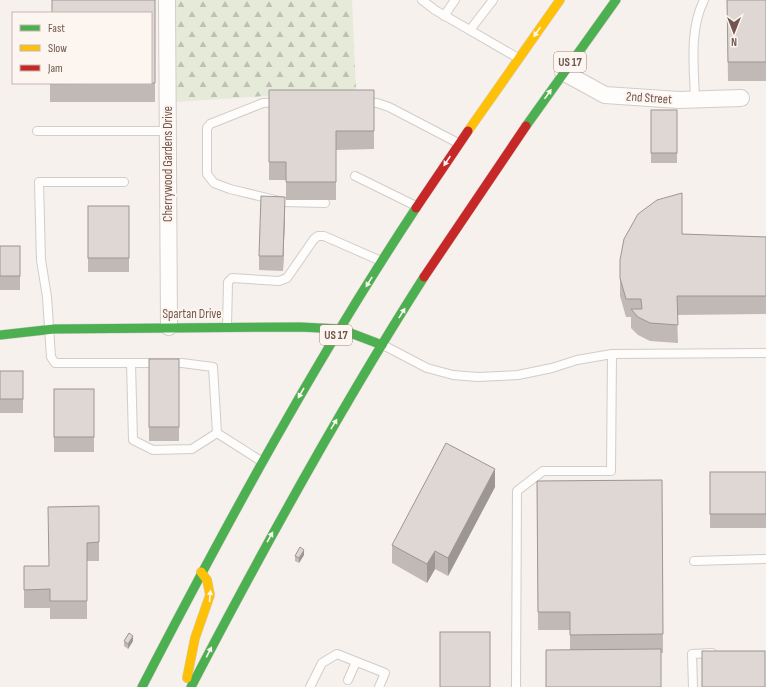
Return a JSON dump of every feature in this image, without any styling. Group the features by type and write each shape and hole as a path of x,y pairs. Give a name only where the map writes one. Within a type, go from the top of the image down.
{"main road":[{"name":"US 17","path":"142,687 201,572 261,461 340,328 459,143 560,0"},
{"name":"US 17","path":"191,687 296,489 382,345 464,216 563,72 616,0"},
{"name":"Spartan Drive","path":"0,335 49,330 169,327 340,328 382,345"},
{"path":"185,687 197,632 209,603 211,593 210,582 201,572"}],"street":[{"name":"Cherrywood Gardens Drive","path":"167,0 169,327"},
{"name":"2nd Street","path":"563,72 605,95 695,100 741,98"}],"lane":[{"path":"422,0 444,16 518,58"},
{"path":"444,16 455,0"},
{"path":"470,30 493,0"},
{"path":"695,100 694,38 698,13 704,0"},
{"path":"286,102 263,104 210,124 207,128 207,174 214,183 230,189 284,202 325,203"},
{"path":"357,102 377,104 388,107 459,143"},
{"path":"37,131 168,131"},
{"path":"355,176 417,207"},
{"path":"124,182 39,182 41,260 47,297 51,357 55,363 182,363 213,367 217,433"},
{"path":"227,327 228,282 232,278 279,281 286,278 314,239 318,236 324,236 382,262"},
{"path":"382,345 427,368 453,375 478,377 518,376 577,360 612,354 766,352"},
{"path":"516,687 518,491 543,471 611,471 612,354"},
{"path":"131,363 133,440 153,450 192,449 217,433"},
{"path":"217,433 261,461"},
{"path":"694,561 766,559"},
{"path":"693,687 692,654 722,653"},
{"path":"310,687 322,663 337,654 385,673 379,687"},
{"path":"348,680 356,662"}],"green space":[{"path":"175,0 352,0 356,90 176,102"}],"building":[{"path":"52,0 155,0 155,83 152,83 152,12 52,12"},
{"path":"727,0 766,0 766,62 728,62"},
{"path":"269,90 374,90 374,131 336,131 336,182 286,182 286,162 269,162"},
{"path":"651,110 677,110 677,153 651,153"},
{"path":"682,193 682,234 766,237 766,296 677,296 678,325 650,323 638,317 631,309 642,309 641,299 626,299 620,278 620,260 624,239 638,214 657,200"},
{"path":"261,196 285,197 283,256 259,256"},
{"path":"88,206 129,206 129,258 88,258"},
{"path":"0,246 20,246 20,276 0,276"},
{"path":"149,359 179,359 179,427 149,427"},
{"path":"0,371 23,371 23,399 0,399"},
{"path":"54,389 94,389 94,437 54,437"},
{"path":"446,443 495,469 448,558 435,551 427,564 392,545"},
{"path":"710,472 766,472 766,514 710,514"},
{"path":"662,480 663,634 570,635 570,612 538,612 537,481"},
{"path":"99,506 99,542 87,543 87,601 50,601 50,589 24,590 24,566 49,566 48,507"},
{"path":"300,547 304,550 299,558 295,556"},
{"path":"440,632 490,632 490,687 440,687"},
{"path":"129,633 133,636 128,644 124,641"},
{"path":"661,649 661,687 546,687 546,650"},
{"path":"702,651 765,651 765,687 702,687"}],"traffic: fast":[{"path":"526,126 616,0"},
{"path":"142,687 206,564 273,443 343,324 416,208"},
{"path":"191,687 303,479 362,377 424,277"},
{"path":"0,335 54,329 300,327 340,329 382,345"}],"traffic: slow":[{"path":"468,131 560,0"},
{"path":"187,678 195,638 210,595 207,580 201,572"}],"traffic: jam":[{"path":"424,277 526,126"},
{"path":"416,208 468,131"}]}
